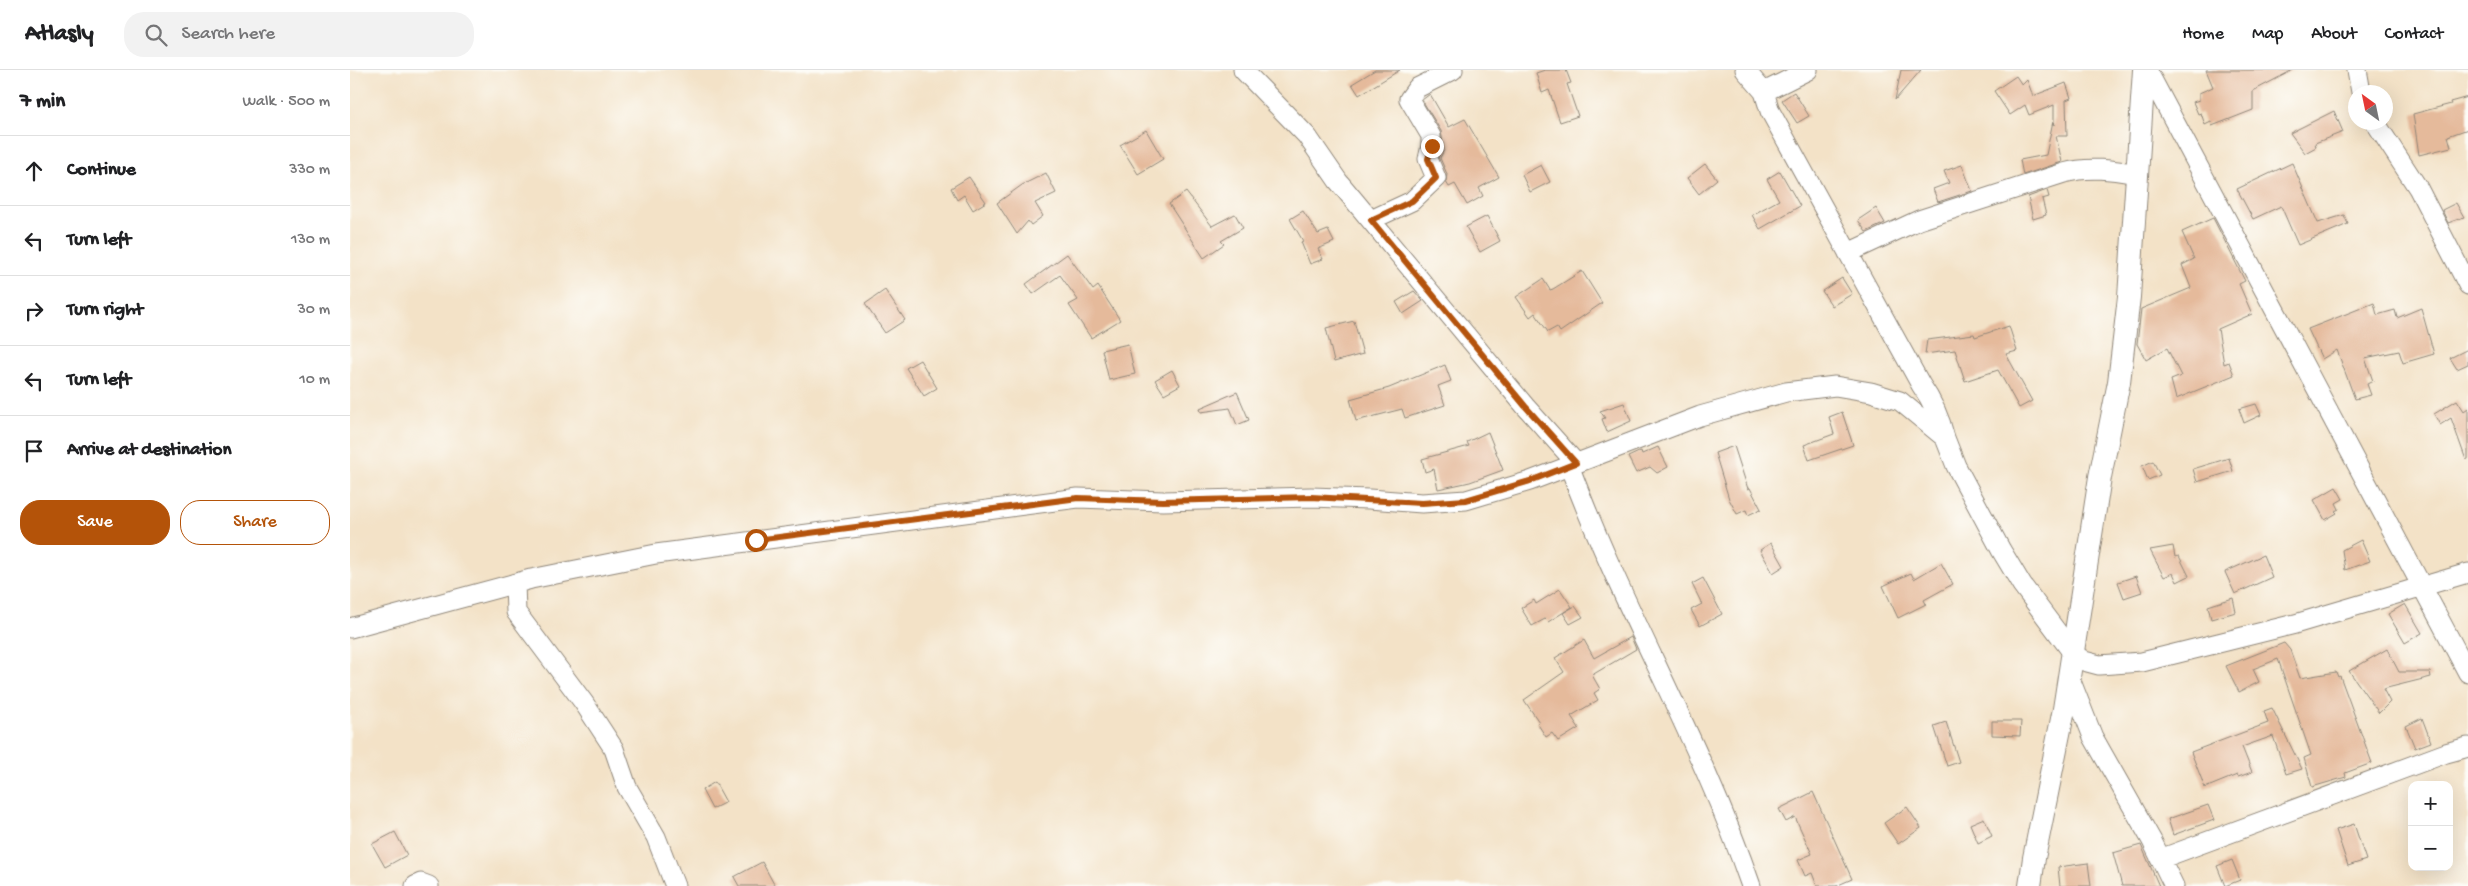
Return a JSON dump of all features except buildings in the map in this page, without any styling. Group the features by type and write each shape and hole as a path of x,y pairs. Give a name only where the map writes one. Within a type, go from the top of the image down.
{"street":[{"path":"1243,70 1307,136"},
{"path":"1262,70 1338,181 1572,464 1590,522 1655,659 1724,814 1751,886"},
{"path":"1371,220 1412,201 1436,178 1428,159 1432,146 1431,136 1409,99 1417,88 1453,70"},
{"path":"1745,70 1764,92 1770,111 1932,402 1940,417 1945,438 1956,466 2001,550 2022,585 2072,652 2084,661 2099,665 2142,662 2295,624 2468,573"},
{"path":"1764,92 1808,70"},
{"path":"2030,886 2072,652 2100,477 2119,382 2129,297 2145,70"},
{"path":"2145,70 2468,673"},
{"path":"2357,70 2360,85"},
{"path":"2380,130 2418,188 2468,285"},
{"path":"1848,253 1919,220 2064,173 2087,169 2138,174"},
{"path":"350,628 515,583 656,554 1078,498 1163,501 1311,497 1422,503 1466,500 1530,481 1700,416 1786,392 1835,386 1871,392 1900,401 1945,438"},
{"path":"515,583 516,612 584,703 614,749 627,787 656,837 675,886"},
{"path":"2068,674 2093,737 2174,886"},
{"path":"2160,859 2239,828 2314,803 2446,753 2468,747"},
{"path":"415,886 421,883 429,886"}],"route":[{"path":"756,540 1078,498 1163,501 1311,497 1422,503 1466,500 1530,481 1576,463 1525,406 1371,220 1412,201 1436,178 1428,159 1432,146"}]}
